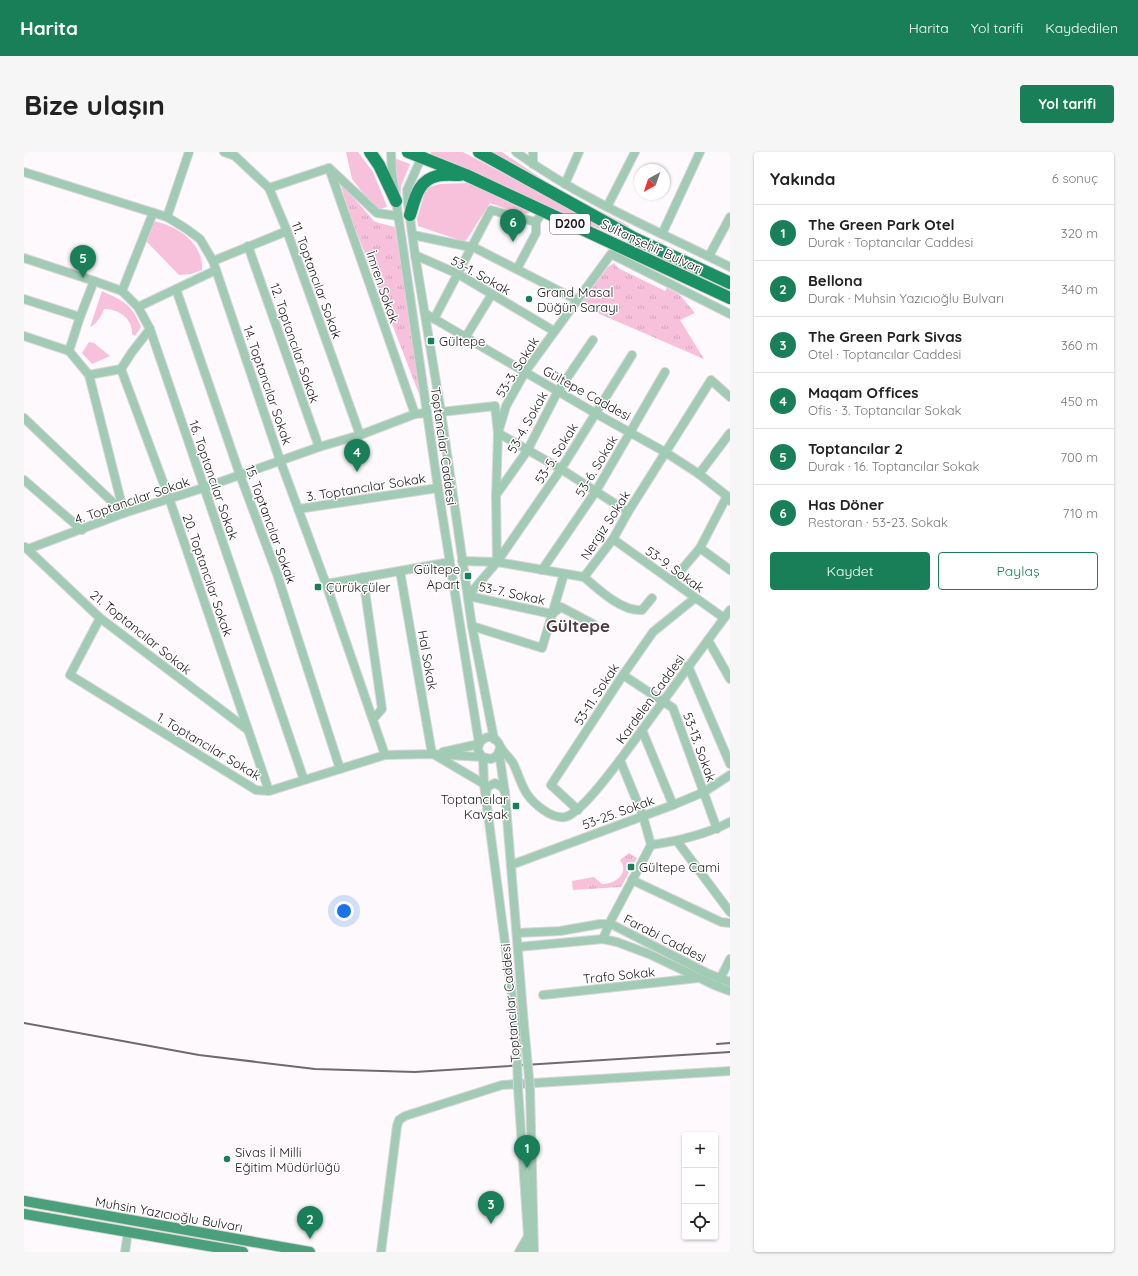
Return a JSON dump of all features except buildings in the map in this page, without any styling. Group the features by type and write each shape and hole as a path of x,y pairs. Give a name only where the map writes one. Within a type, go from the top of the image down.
{"highway":[{"path":"370,152 396,201"},
{"name":"Sultanşehir Bulvarı","path":"408,152 422,155 730,298"},
{"name":"Sultanşehir Bulvarı","path":"479,152 634,238 730,283"},
{"path":"404,215 417,191 425,182 438,176 466,175"}],"main road":[{"name":"Muhsin Yazıcıoğlu Bulvarı","path":"24,1201 310,1252"},
{"name":"Muhsin Yazıcıoğlu Bulvarı","path":"24,1214 243,1252"}],"street":[{"path":"167,217 189,152"},
{"name":"11. Toptancılar Sokak","path":"224,152 236,154 269,188 287,231 360,435"},
{"name":"Toptancılar Caddesi","path":"391,152 396,201 413,235 441,412 472,626 494,739"},
{"path":"516,152 565,184 607,207 730,266"},
{"path":"533,152 533,164"},
{"path":"565,184 579,152"},
{"path":"607,207 635,152"},
{"path":"662,234 700,152"},
{"name":"Toptancılar Caddesi","path":"422,155 407,190 404,215 427,413 479,743"},
{"path":"269,188 329,168 377,213 404,215"},
{"name":"İmren Sokak","path":"329,168 415,414"},
{"name":"14. Toptancılar Sokak","path":"24,172 167,217 186,228 200,240 213,261 280,460 326,584 384,755"},
{"path":"434,319 458,274 470,247 491,210 536,222"},
{"path":"517,269 536,233 536,222 543,211"},
{"path":"122,291 153,213"},
{"path":"709,256 730,217"},
{"path":"213,261 287,231"},
{"path":"413,235 470,247 577,300"},
{"name":"12. Toptancılar Sokak","path":"248,246 319,447"},
{"name":"53-3. Sokak","path":"497,562 496,496 498,433 506,406 525,372 611,254 730,314"},
{"name":"53-1. Sokak","path":"415,255 458,274 554,331"},
{"name":"16. Toptancılar Sokak","path":"24,258 94,280 122,291 138,307 150,329 203,488 304,780"},
{"path":"138,307 216,270"},
{"path":"69,351 94,280"},
{"name":"15. Toptancılar Sokak","path":"176,289 240,475 277,574 340,769"},
{"path":"465,338 492,294"},
{"path":"24,299 80,317"},
{"name":"Gültepe Caddesi","path":"426,314 465,338 665,452 699,474 729,498"},
{"path":"89,375 121,369 150,329"},
{"path":"24,336 69,351 89,375 124,513"},
{"name":"53-4. Sokak","path":"496,496 527,451 558,391 593,340"},
{"name":"53-5. Sokak","path":"497,562 560,469 632,355"},
{"name":"20. Toptancılar Sokak","path":"121,369 169,498 269,791"},
{"name":"53-6. Sokak","path":"542,570 596,491 665,372"},
{"name":"Nergiz Sokak","path":"462,561 497,562 584,577 613,539 628,512 711,380 730,396"},
{"path":"441,412 495,406 498,433 560,469 628,512"},
{"name":"4. Toptancılar Sokak","path":"26,548 82,530 124,513 203,488 280,460 360,435 415,414 427,413"},
{"path":"24,418 124,513"},
{"path":"699,474 730,433"},
{"path":"24,480 82,530"},
{"name":"3. Toptancılar Sokak","path":"298,509 438,488"},
{"path":"672,581 700,548 729,498"},
{"name":"53-9. Sokak","path":"613,539 695,598 728,615"},
{"name":"21. Toptancılar Sokak","path":"26,548 100,618 248,730"},
{"path":"700,548 730,570"},
{"path":"326,584 450,562"},
{"path":"468,596 497,562"},
{"name":"Hal Sokak","path":"400,571 432,754"},
{"path":"472,626 542,648 564,574"},
{"path":"363,577 382,708 373,719"},
{"path":"584,577 608,597 631,609 642,610 652,598"},
{"name":"53-7. Sokak","path":"468,596 552,614 561,607 593,624"},
{"name":"53-11. Sokak","path":"578,810 551,785 653,632 695,598"},
{"name":"Kardelen Caddesi","path":"651,845 643,816 620,760 688,666 728,615"},
{"name":"1. Toptancılar Sokak","path":"100,618 70,675 256,790 269,791 384,755 432,754 483,757"},
{"path":"708,640 730,679"},
{"path":"688,666 730,764"},
{"name":"53-13. Sokak","path":"623,675 673,708 717,829"},
{"path":"642,730 673,805"},
{"path":"499,749 496,757 492,759 483,757 478,750 479,743 486,738 494,739 499,749 512,762 526,793 533,801 546,811 557,816 566,817 578,810 620,760"},
{"name":"1. Toptancılar Sokak","path":"432,754 479,743"},
{"name":"Toptancılar Caddesi","path":"499,749 505,793 518,947 520,1026 518,1088 534,1252"},
{"path":"432,754 484,784"},
{"name":"Toptancılar Caddesi","path":"483,757 484,784 530,1088 531,1233 528,1252"},
{"name":"53-25. Sokak","path":"511,865 673,805 704,792 730,775"},
{"path":"486,794 487,787 495,783 502,787 505,793"},
{"path":"602,939 651,845 677,841 717,829 730,822"},
{"path":"677,841 730,912"},
{"path":"632,880 721,922 730,923"},
{"name":"Farabi Caddesi","path":"517,933 560,931 600,924 609,924 720,979 730,982"},
{"name":"Farabi Caddesi","path":"518,947 602,939 617,942 649,954 730,991"},
{"path":"720,979 730,959"},
{"name":"Trafo Sokak","path":"543,995 699,978"},
{"path":"381,1252 397,1126 399,1120 405,1116 502,1085 730,1071"},
{"path":"125,1252 128,1232"},
{"path":"519,1252 531,1233"},
{"path":"531,1233 540,1252"}],"green space":[{"path":"346,152 358,152 373,172 387,206 381,209 373,206 366,200 366,197 352,179"},
{"path":"431,152 463,152 608,229 606,232 519,193 429,157"},
{"path":"483,152 502,152 554,187 629,226 627,229"},
{"path":"394,158 410,164 401,186 400,208"},
{"path":"467,183 530,209 531,212 523,215 490,203 465,242 418,226 417,219 426,188 440,184"},
{"path":"341,186 345,188 374,221 395,227 421,399 350,215"},
{"path":"153,221 171,227 187,237 198,252 202,270 191,274 179,275 147,242"},
{"path":"614,263 618,268 665,291 667,288 679,294 695,313 680,320 704,359 579,305 608,267"},
{"path":"102,291 122,301 134,313 141,327 135,336 132,334 132,329 128,319 120,313 110,309 104,309 97,322 90,327"},
{"path":"89,342 94,343 110,356 92,364 82,353"},
{"path":"629,853 637,858 621,887 573,890 572,881 594,877 602,884 607,884 616,880 620,877 623,870 623,865 620,860"}],"railway":[{"path":"24,1023 199,1055 315,1069 415,1072 730,1052"},
{"path":"717,1044 730,1043"}],"place":[{"name":"Has Döner","path":"513,242"},
{"name":"Toptancılar 2","path":"83,278"},
{"name":"Grand Masal Düğün Sarayı","path":"529,299"},
{"name":"Gültepe","path":"431,341"},
{"name":"Maqam Offices","path":"357,472"},
{"name":"Gültepe Apart","path":"468,576"},
{"name":"Çürükçüler","path":"318,587"},
{"name":"Toptancılar Kavşak","path":"516,806"},
{"name":"Gültepe Cami","path":"631,867"},
{"name":"Sivas İl Milli Eğitim Müdürlüğü","path":"227,1159"},
{"name":"The Green Park Otel","path":"527,1168"},
{"name":"The Green Park Sivas","path":"491,1224"},
{"name":"Bellona","path":"310,1239"}],"district":[{"name":"Gültepe","path":"578,626"}]}
